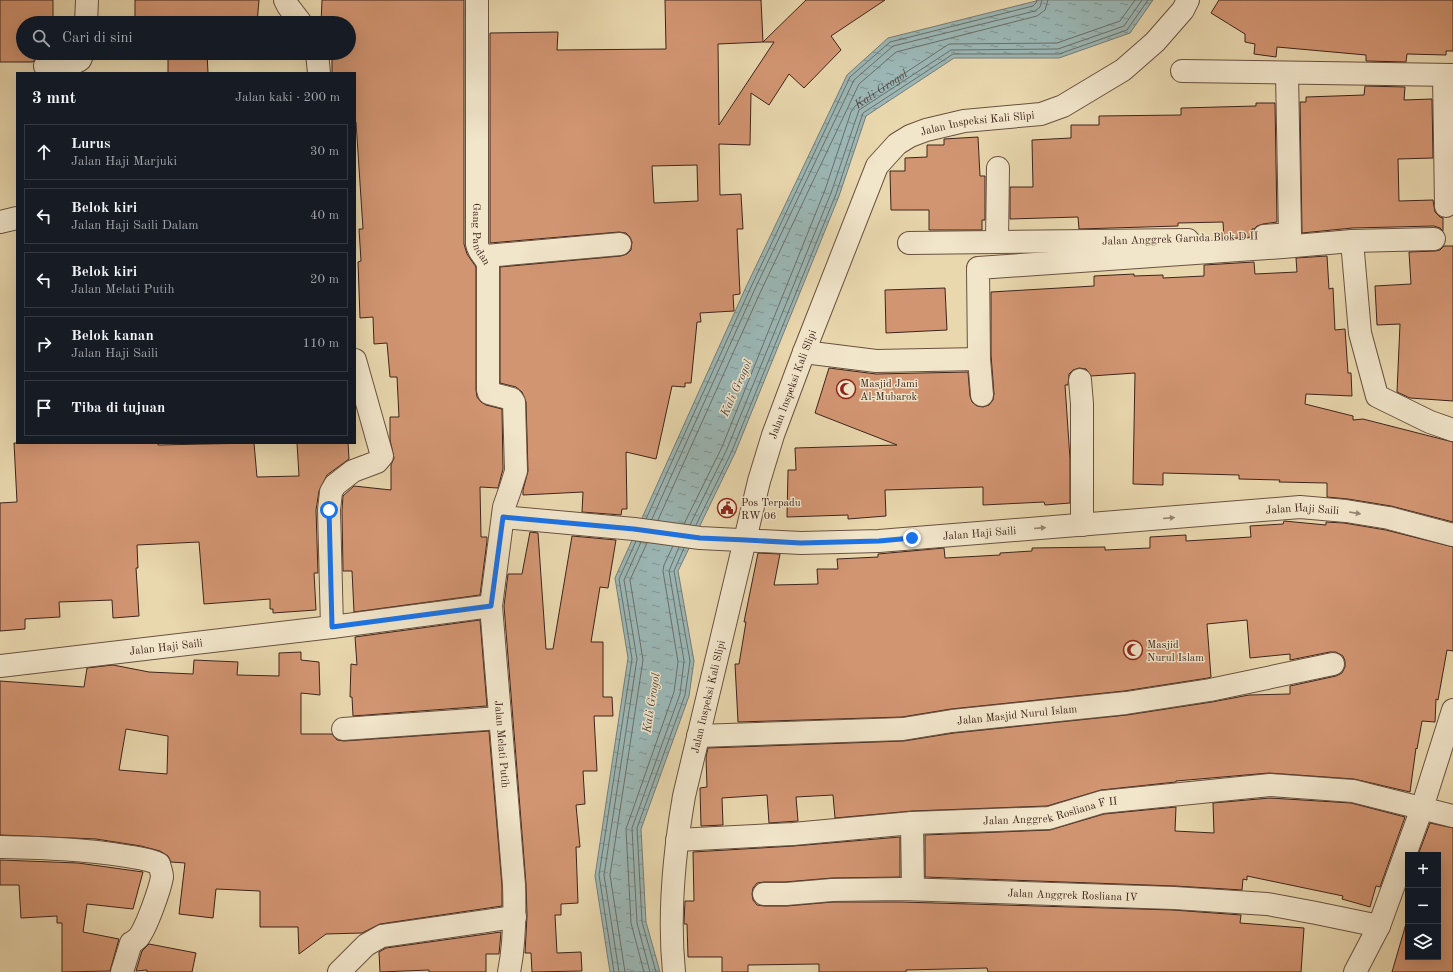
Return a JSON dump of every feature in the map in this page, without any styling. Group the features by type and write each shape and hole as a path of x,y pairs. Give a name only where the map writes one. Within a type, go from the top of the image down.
{"street":[{"path":"86,16 87,0"},
{"path":"285,0 296,16"},
{"name":"Gang Pandan","path":"477,0 477,244 478,250 486,256 488,264 488,390 489,393 512,399 514,402 516,471 504,507 503,517"},
{"name":"Jalan Inspeksi Kali Slipi","path":"674,972 671,929 676,840 684,796 698,736 712,685 760,481 773,435 877,166 897,144 910,136 926,130 964,121 1041,114 1063,106 1123,70 1156,42 1183,10 1188,0"},
{"path":"45,66 72,64 80,60"},
{"path":"318,60 319,72"},
{"path":"1182,71 1449,75 1446,206"},
{"name":"Jalan Anggrek Garuda Blok D II","path":"909,243 1192,240 1290,234 1287,73"},
{"path":"997,242 998,168"},
{"path":"0,222 16,218"},
{"path":"982,395 979,359 978,268 1352,241 1434,239"},
{"path":"1352,241 1360,333 1377,396 1430,422 1453,430"},
{"path":"486,256 620,244"},
{"path":"804,352 876,361 979,359"},
{"path":"332,627 329,510 330,492 335,485 353,471 377,462 382,456 363,416 356,367"},
{"path":"1080,380 1082,404 1082,525"},
{"name":"Jalan Haji Saili","path":"503,517 692,536 801,543 879,541 1300,507 1346,511 1389,518 1453,535"},
{"name":"Jalan Melati Putih","path":"503,517 491,606 510,816 515,917 514,942 509,972"},
{"name":"Jalan Haji Saili","path":"0,666 332,627 491,606"},
{"name":"Jalan Masjid Nurul Islam","path":"698,736 903,729 967,719 1126,703 1210,690 1333,664"},
{"path":"1355,972 1379,926 1422,808 1453,710"},
{"path":"343,728 500,718"},
{"name":"Jalan Anggrek Rosliana F II","path":"676,840 793,834 912,823 1049,818 1102,802 1270,785 1353,791 1453,816"},
{"path":"912,823 913,890"},
{"path":"0,847 102,852 146,860 159,864 162,876 147,923 138,939 131,944 122,972"},
{"name":"Jalan Anggrek Rosliana IV","path":"764,894 786,894 832,890 913,890 1174,898 1267,904 1379,926"},
{"path":"339,972 366,945 382,936 515,917"}],"water":[{"name":"Kali Grogol","path":"1040,0 1153,0 1130,33 1059,58 954,58 866,116 839,196 735,453 678,571 694,661 689,696 641,829 646,922 660,972 610,972 595,876 628,658 615,578 746,287 847,75 888,38"}],"building":[{"path":"0,0 53,0 53,16 16,16 16,60 34,60 33,62 0,62"},
{"path":"135,0 259,0 258,16 135,16"},
{"path":"322,0 464,0 464,244 467,254 476,267 476,390 477,397 481,402 486,405 502,409 503,469 498,488 480,487 481,537 487,537 487,541 480,595 354,612 352,571 343,571 343,496 354,486 391,490 391,465 394,458 390,440 390,417 399,417 397,377 390,377 387,343 374,344 373,317 360,318 358,262 361,261 359,229 363,229 356,122 356,72 332,72 332,60 356,60 356,16 321,16"},
{"path":"665,0 761,0 763,42 806,0 885,0 831,36 841,50 804,88 789,74 769,105 751,93 750,145 719,144 720,195 741,194 743,229 737,229 740,294 733,295 734,311 700,313 701,322 697,322 691,383 685,383 685,387 672,386 656,459 626,452 627,509 622,509 621,515 582,512 583,492 523,495 528,471 526,402 522,392 516,387 500,383 500,267 621,256 627,254 631,250 632,242 626,233 619,232 490,243 490,33 558,32 557,50 666,49","holes":["774,42 719,125 718,44","697,165 698,201 654,203 652,166"]},
{"path":"1219,0 1453,0 1453,51 1446,51 1446,55 1407,54 1406,62 1366,61 1366,55 1277,47 1276,57 1254,54 1255,44 1245,42 1245,34 1211,13"},
{"path":"168,60 207,60 208,72 168,72"},
{"path":"1365,86 1405,87 1404,100 1432,99 1433,158 1398,159 1399,201 1433,200 1435,212 1443,218 1443,231 1434,226 1352,228 1302,233 1300,102 1306,102 1306,97 1364,95"},
{"path":"1256,103 1275,103 1277,222 1263,224 1252,229 1252,237 1224,239 1223,222 1178,223 1178,226 1079,229 1078,217 1010,219 1010,187 1033,187 1032,140 1071,138 1071,125 1099,125 1099,116 1181,115 1181,108 1256,106"},
{"path":"978,137 980,176 985,176 985,220 982,220 982,230 929,230 929,210 891,210 890,171 905,171 905,158 927,157 927,145 944,145 944,139"},
{"path":"1444,246 1453,246 1453,401 1410,398 1397,392 1400,324 1377,325 1375,286 1411,284 1409,252 1435,251 1440,250"},
{"path":"1327,256 1329,289 1333,288 1335,330 1345,329 1348,373 1351,373 1352,396 1306,394 1305,404 1353,416 1353,420 1363,419 1453,442 1453,522 1391,506 1327,497 1327,483 1239,479 1239,475 1163,473 1163,485 1133,484 1135,373 1091,376 1086,369 1079,368 1073,370 1069,374 1068,385 1065,385 1070,459 1070,503 1045,505 1044,502 983,505 983,487 885,490 886,516 848,519 848,515 787,517 788,470 796,470 795,448 897,445 815,413 829,368 876,374 968,372 972,402 977,406 983,407 989,405 993,400 994,394 991,355 991,292 1094,286 1094,276 1134,274 1134,276 1163,275 1163,278 1204,276 1204,265 1254,262 1255,274 1297,272 1296,258"},
{"path":"945,288 947,330 886,333 885,290"},
{"path":"14,443 158,445 254,444 257,477 299,476 297,444 348,444 349,459 327,475 319,491 316,510 318,573 314,573 316,610 273,613 273,609 270,609 270,599 204,604 199,542 137,545 138,568 136,568 139,616 113,618 112,600 59,602 60,617 25,619 25,629 0,631 0,503 17,502"},
{"path":"1284,521 1326,525 1326,522 1344,523 1386,530 1453,547 1453,651 1447,650 1438,700 1436,699 1435,722 1422,721 1417,749 1416,748 1410,792 1354,779 1269,773 1176,781 1101,790 1047,806 912,811 835,818 833,795 796,797 798,821 769,823 767,795 722,798 723,825 701,826 700,788 707,787 706,757 708,748 904,741 954,733 1127,715 1249,695 1290,694 1290,686 1336,676 1342,673 1345,667 1343,656 1336,652 1290,660 1290,654 1250,658 1247,620 1207,624 1211,677 1208,678 1124,691 951,709 902,717 738,722 735,664 739,664 746,622 744,622 758,553 780,554 774,585 818,584 817,569 838,569 837,559 878,557 878,554 944,548 945,558 1000,555 1000,553 1032,551 1032,548 1105,547 1105,550 1150,548 1150,537 1186,535 1186,541 1251,537 1250,526 1283,524"},
{"path":"530,532 538,533 546,649 553,649 572,536 616,540 608,588 600,587 591,642 603,642 603,697 612,697 613,716 594,716 597,771 583,771 585,804 576,805 580,847 576,847 578,903 561,904 561,915 555,915 557,953 581,952 582,971 532,972 531,953 525,953 527,916 526,884 504,606 508,574 522,574"},
{"path":"480,620 487,706 353,716 352,697 350,697 351,664 357,665 355,637"},
{"path":"301,652 301,660 319,662 320,695 301,693 301,734 332,734 337,740 344,741 489,731 502,886 502,906 380,924 362,933 326,934 299,954 298,927 260,927 260,891 216,889 213,918 179,914 185,863 171,862 168,856 160,851 141,846 96,839 0,835 0,681 84,687 87,668 113,665 149,672 193,674 194,660 238,662 237,675 279,676 279,653","holes":["126,729 168,736 167,774 119,770"]},
{"path":"1270,798 1351,803 1405,817 1380,887 1376,886 1370,907 1342,899 1343,896 1247,876 1247,880 1243,879 1242,890 1175,886 925,877 925,835 1050,830 1104,814 1176,807 1175,831 1214,833 1213,803"},
{"path":"1430,823 1453,828 1453,972 1392,972 1405,927 1405,960 1441,960 1441,852 1419,852"},
{"path":"900,837 900,877 832,878 757,883 753,888 753,900 757,905 764,906 787,906 833,902 901,902 1173,910 1241,915 1240,923 1304,928 1301,972 988,972 987,968 906,970 906,972 819,972 819,964 748,965 748,972 722,972 722,957 688,957 687,924 684,924 685,901 694,901 693,852 794,846"},
{"path":"0,860 78,863 143,872 133,909 87,904 83,932 119,939 110,971 62,972 62,923 57,923 57,916 21,918 19,885 0,885"},
{"path":"501,932 499,954 486,954 486,972 429,972 429,970 380,972 379,952 386,948"},
{"path":"149,944 196,953 192,972 136,971 142,951"}],"place":[{"name":"Masjid Jami Al-Mubarok","path":"846,389"},
{"name":"Pos Terpadu RW 06","path":"727,508"},
{"name":"Masjid Nurul Islam","path":"1133,650"}],"route":[{"path":"329,510 332,627 491,606 503,517 634,529 700,538 801,543 879,541 912,538"}]}
